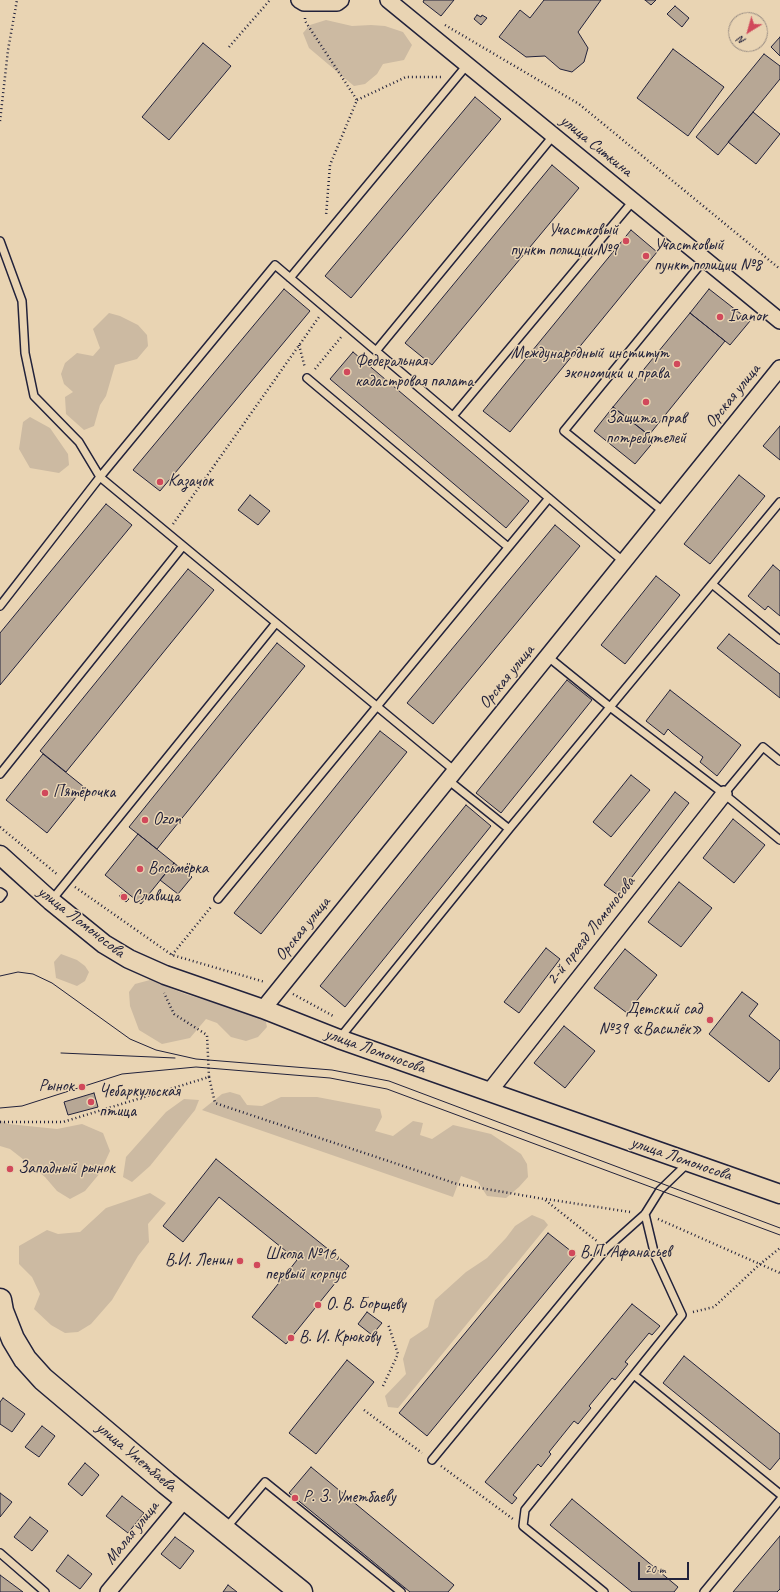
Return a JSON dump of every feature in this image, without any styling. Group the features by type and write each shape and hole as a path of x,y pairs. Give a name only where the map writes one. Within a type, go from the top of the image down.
{"main road":[{"name":"улица Уметбаева","path":"0,1300 6,1343 25,1359 42,1379 301,1592"}],"street":[{"path":"301,2 337,3 342,0"},
{"name":"улица Ситкина","path":"388,0 463,71 553,136 780,321"},
{"name":"Орская улица","path":"263,1009 780,368"},
{"name":"2-й проезд Ломоносова","path":"489,1092 724,794"},
{"name":"улица Ломоносова","path":"0,855 51,901 104,944 128,959 165,975 263,1009 344,1032 489,1092 780,1194"},
{"name":"Малая улица","path":"108,1592 185,1498"}],"lane":[{"path":"290,278 463,71"},
{"path":"376,351 553,136"},
{"path":"453,416 633,201"},
{"path":"0,240 22,301 25,354 34,396 79,442 100,477 377,706 509,829"},
{"path":"664,512 564,431 705,259"},
{"path":"0,606 100,477 275,265 624,562"},
{"path":"307,378 508,547"},
{"path":"218,899 549,498"},
{"path":"344,1032 509,829 780,502"},
{"path":"0,774 183,546"},
{"path":"712,584 780,640"},
{"path":"51,901 276,623"},
{"path":"548,656 610,707 724,794 780,840"},
{"path":"724,794 764,747 780,761"},
{"path":"0,892 3,894 0,898"},
{"path":"432,1460 606,1248 645,1214 660,1190 689,1162"},
{"path":"604,1592 523,1526 525,1510 682,1315 655,1256 645,1214"},
{"path":"634,1375 780,1494"},
{"path":"224,1530 265,1482 401,1592"},
{"path":"704,1592 780,1500"},
{"path":"0,1553 45,1592"}],"path":[{"path":"0,121 8,50 17,0"},
{"path":"229,47 270,0"},
{"path":"301,2 305,21 357,100"},
{"path":"444,24 578,104 780,269"},
{"path":"324,237 330,165 357,100 406,77 463,71"},
{"path":"167,532 325,308"},
{"path":"307,378 349,328"},
{"path":"299,345 307,378"},
{"path":"0,827 66,881 172,955 281,987 344,1032"},
{"path":"172,955 218,899"},
{"path":"162,987 174,1014 207,1035 209,1077 215,1103 457,1184 645,1214 780,1273"},
{"path":"0,1122 63,1122 209,1077"},
{"path":"544,1199 606,1248"},
{"path":"682,1315 714,1307 759,1265 780,1248"},
{"path":"383,1386 398,1354 388,1324"},
{"path":"364,1410 523,1526"}],"shaded area":[{"path":"326,20 352,26 385,26 403,32 412,45 404,60 383,64 377,74 365,84 354,86 309,48 303,33 310,25"},
{"path":"109,313 120,316 138,325 147,335 148,346 137,359 115,365 106,396 100,405 94,426 84,430 66,414 65,397 73,392 64,384 61,374 65,363 77,353 93,356 100,348 93,329"},
{"path":"30,417 50,428 68,454 69,465 59,473 30,468 19,449 23,422"},
{"path":"61,954 77,960 85,966 89,972 85,981 77,986 56,978 54,962"},
{"path":"150,980 185,994 265,1018 267,1027 258,1037 246,1041 231,1037 217,1023 206,1019 190,1038 162,1044 139,1030 130,1006 129,992 135,984"},
{"path":"230,1092 240,1095 247,1105 262,1106 281,1097 317,1097 380,1109 382,1117 375,1131 393,1136 413,1121 423,1123 420,1135 432,1139 453,1125 491,1134 521,1154 527,1164 528,1177 506,1198 487,1196 478,1182 461,1176 453,1197 202,1110 222,1094"},
{"path":"184,1099 199,1100 195,1110 150,1166 132,1182 123,1177 126,1157 166,1112"},
{"path":"0,1120 8,1124 57,1129 82,1124 103,1133 110,1151 100,1173 85,1191 70,1199 57,1191 45,1177 10,1149 0,1146"},
{"path":"150,1193 166,1203 148,1224 149,1242 138,1256 112,1300 91,1324 78,1332 65,1333 51,1325 34,1309 40,1294 32,1277 19,1264 19,1246 47,1230 58,1234 80,1232 106,1208"},
{"path":"532,1215 544,1220 548,1225 398,1408 388,1407 385,1396 406,1374 403,1359 410,1339 428,1327 435,1300 466,1272 487,1258 515,1226"}],"building":[{"path":"424,0 454,0 441,16 423,2"},
{"path":"544,0 601,0 578,32 588,48 584,62 572,72 560,69 545,56 526,57 499,37 520,10 530,18"},
{"path":"645,0 656,0 651,5"},
{"path":"675,6 689,18 682,27 667,14"},
{"path":"477,15 481,17 482,15 487,18 481,25 474,19"},
{"path":"780,37 780,56 771,47"},
{"path":"203,43 231,66 169,140 142,117"},
{"path":"673,49 724,87 688,136 637,98"},
{"path":"764,54 780,66 780,79 718,155 696,137"},
{"path":"475,97 501,119 351,298 325,276"},
{"path":"753,112 780,134 756,164 728,142"},
{"path":"552,165 579,188 432,365 405,343"},
{"path":"631,230 657,252 510,432 483,411"},
{"path":"284,289 310,311 160,491 133,470"},
{"name":"Ivanor","path":"709,289 750,321 730,345 690,313"},
{"name":"Международный институт экономики и права","path":"690,313 725,341 649,435 613,407"},
{"path":"353,352 529,501 506,528 330,379"},
{"path":"613,407 655,440 635,464 594,431"},
{"path":"780,426 780,460 763,446"},
{"path":"739,475 765,496 710,564 684,544"},
{"path":"250,495 270,511 258,525 238,510"},
{"path":"106,504 132,525 0,685 0,633"},
{"path":"555,525 580,546 433,724 407,703"},
{"path":"773,565 780,571 780,616 768,606 765,610 748,596"},
{"path":"188,569 214,590 66,772 40,751"},
{"path":"656,576 680,595 625,664 601,645"},
{"path":"729,634 780,674 780,698 717,648"},
{"path":"277,643 305,666 157,849 129,827"},
{"path":"567,680 592,700 501,813 476,793"},
{"path":"670,690 741,745 717,776 700,762 703,757 668,729 664,735 646,721"},
{"path":"380,731 407,752 261,934 234,913"},
{"name":"Пятёрочка","path":"43,754 84,787 47,833 6,800"},
{"path":"631,775 650,790 611,837 593,822"},
{"path":"675,792 689,803 618,895 604,885"},
{"path":"466,805 491,826 345,1007 320,986"},
{"path":"733,819 765,845 734,883 703,858"},
{"name":"Восьмёрка","path":"138,834 174,863 141,904 105,875"},
{"path":"174,863 192,877 178,894 160,880"},
{"path":"679,882 712,908 681,947 648,922"},
{"name":"Славица","path":"122,893 129,899 126,902 119,896"},
{"path":"546,948 560,959 519,1013 504,1002"},
{"path":"625,949 657,975 627,1013 594,988"},
{"path":"742,992 758,1004 749,1016 780,1041 780,1068 769,1082 709,1034"},
{"path":"564,1026 595,1051 565,1088 534,1063"},
{"path":"94,1093 98,1107 68,1115 64,1102"},
{"path":"216,1159 349,1266 286,1344 252,1317 297,1260 219,1197 183,1242 163,1226"},
{"path":"548,1233 576,1255 427,1436 399,1413"},
{"path":"632,1304 660,1326 652,1335 649,1333 625,1362 628,1364 615,1380 612,1378 589,1406 591,1408 578,1424 574,1421 549,1452 551,1454 541,1467 538,1464 513,1495 517,1498 512,1504 485,1482"},
{"path":"367,1312 382,1323 372,1335 358,1324"},
{"path":"684,1356 780,1434 780,1458 770,1470 663,1383"},
{"path":"347,1360 374,1382 316,1454 289,1433"},
{"path":"3,1398 25,1414 12,1432 0,1424 0,1402"},
{"path":"42,1426 55,1436 39,1457 25,1447"},
{"path":"85,1463 99,1475 82,1496 68,1484"},
{"path":"311,1467 454,1585 448,1592 410,1592 289,1493"},
{"path":"0,1493 12,1502 0,1517"},
{"path":"122,1496 144,1513 128,1533 106,1516"},
{"path":"572,1499 678,1587 674,1592 632,1592 550,1525"},
{"path":"30,1517 48,1531 32,1551 14,1537"},
{"path":"780,1536 780,1589 777,1592 733,1592"},
{"path":"175,1537 194,1551 180,1569 161,1554"},
{"path":"68,1555 92,1574 80,1589 56,1571"},
{"path":"0,1575 23,1592 0,1592"},
{"path":"228,1585 237,1592 223,1592"}],"tram line":[{"path":"0,976 18,972 33,974 52,983 130,1039 156,1050 196,1059 332,1070 389,1081 780,1228"},
{"path":"61,1053 175,1058"},
{"path":"0,1108 22,1106 122,1074 196,1067 330,1078 387,1089 780,1235"}],"place":[{"name":"Участковый пункт полиции №9","path":"626,241"},
{"name":"Участковый пункт полиции №8","path":"646,256"},
{"name":"Ivanor","path":"720,317"},
{"name":"Международный институт экономики и права","path":"677,364"},
{"name":"Федеральная кадастровая палата","path":"347,372"},
{"name":"Защита прав потребителей","path":"646,402"},
{"name":"Казачок","path":"160,482"},
{"name":"Пятёрочка","path":"45,793"},
{"name":"Ozon","path":"145,820"},
{"name":"Восьмёрка","path":"140,869"},
{"name":"Славица","path":"124,897"},
{"name":"Детский сад №39 «Василёк»","path":"710,1020"},
{"name":"Рынок","path":"82,1087"},
{"name":"Чебаркульская птица","path":"91,1102"},
{"name":"Западный рынок","path":"10,1169"},
{"name":"В.П. Афанасьев","path":"572,1253"},
{"name":"В.И. Ленин","path":"240,1261"},
{"name":"Школа №16, первый корпус","path":"257,1265"},
{"name":"О. В. Борщеву","path":"318,1305"},
{"name":"В. И. Крюкову","path":"291,1338"},
{"name":"Р. З. Уметбаеву","path":"295,1498"}]}
